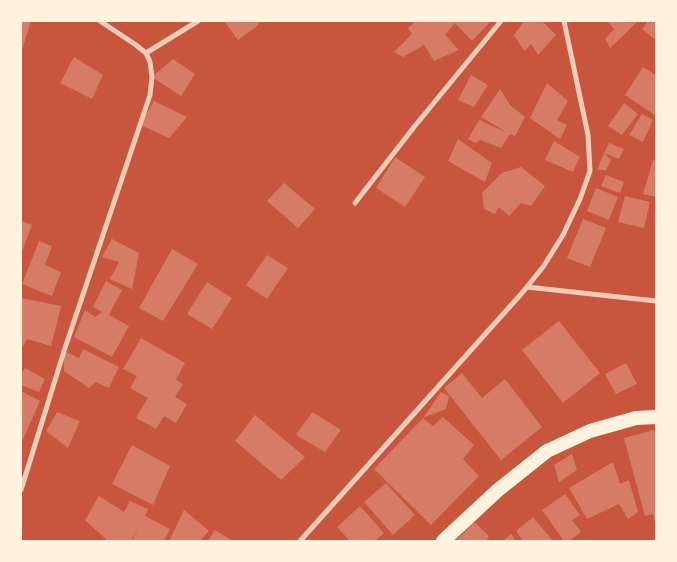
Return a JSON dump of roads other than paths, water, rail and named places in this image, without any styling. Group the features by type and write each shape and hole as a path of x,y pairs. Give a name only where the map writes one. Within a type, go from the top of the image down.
{"highway":[{"path":"443,541 498,490 547,451 590,431 636,418 656,417"}],"street":[{"path":"21,490 64,351 150,95 152,77 150,62 146,53 100,21"},
{"path":"146,53 198,21"},
{"path":"355,203 414,127 501,21"},
{"path":"300,541 527,286 543,267 563,234 580,199 590,172 588,135 564,21"},
{"path":"527,286 656,301"}]}
